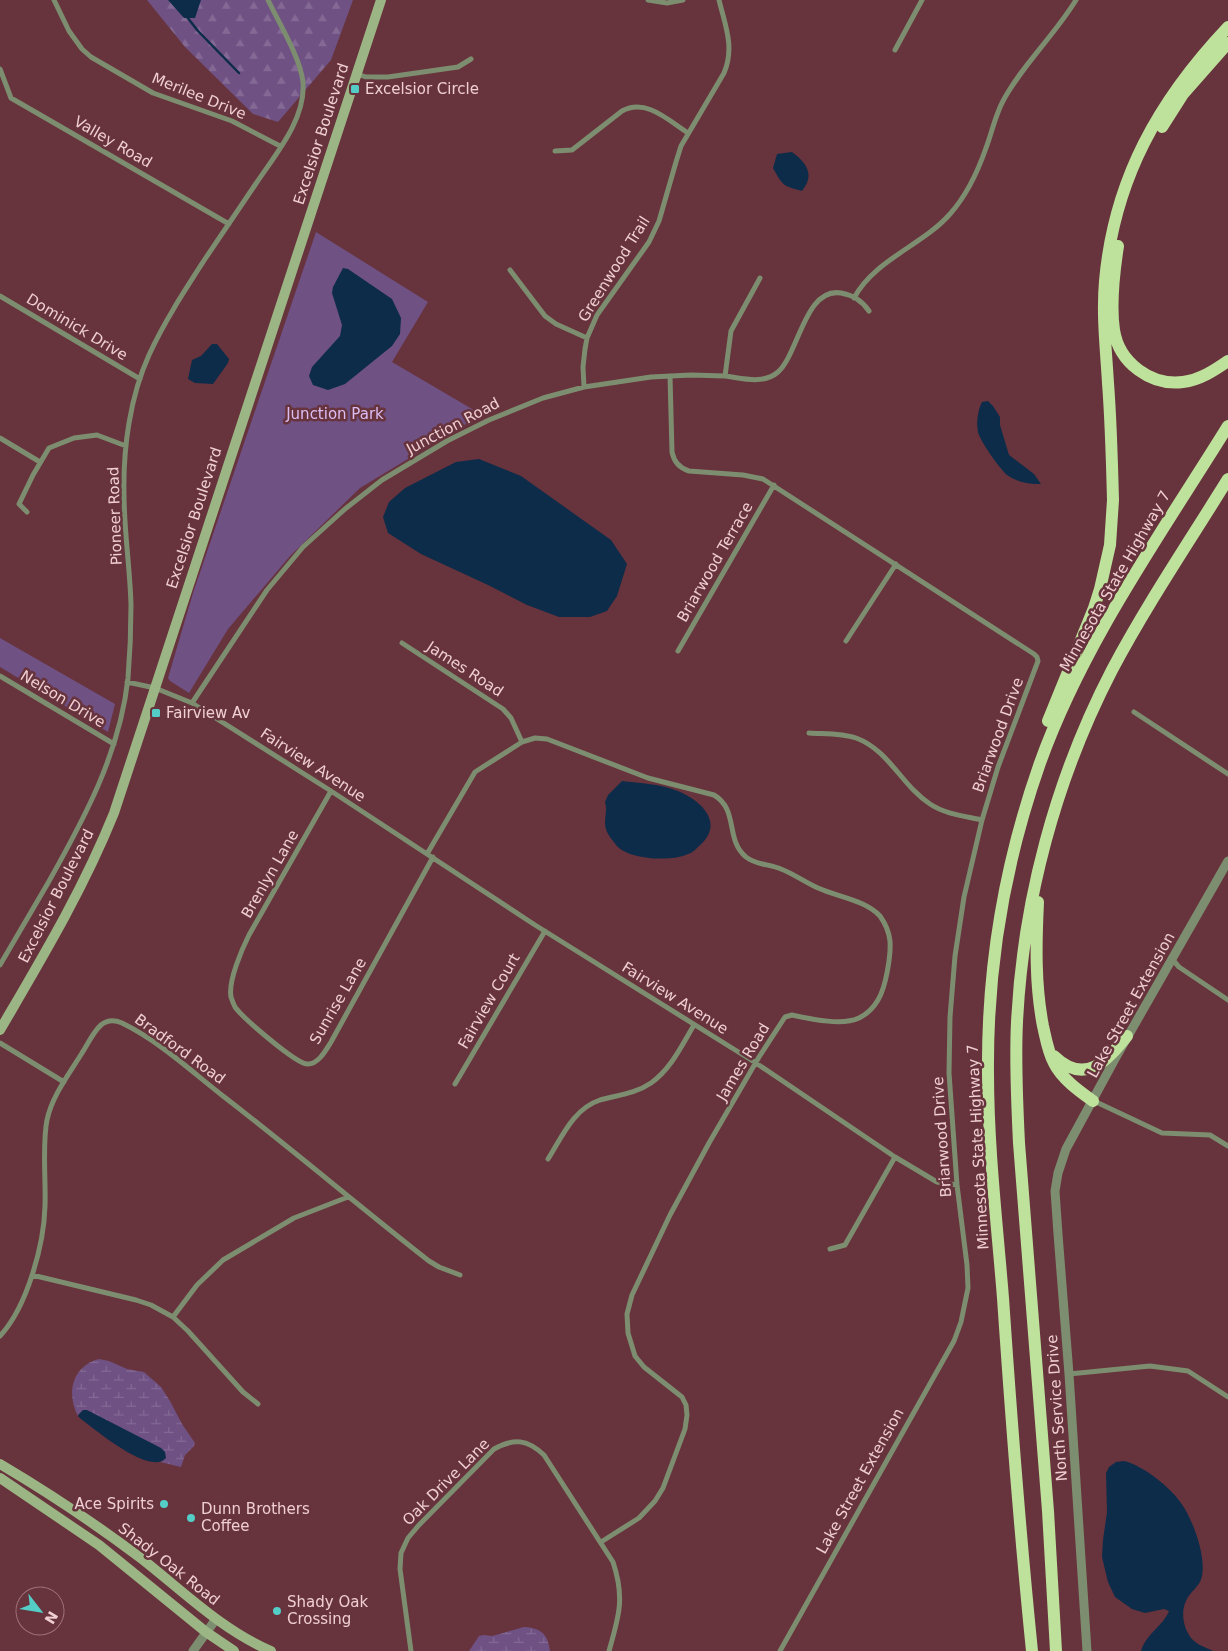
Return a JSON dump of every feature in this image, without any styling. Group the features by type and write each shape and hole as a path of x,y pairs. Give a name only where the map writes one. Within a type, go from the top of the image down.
{"highway":[{"path":"1022,819 1041,741 1094,608 1110,545 1113,500 1104,306 1106,268 1114,226 1132,167 1155,120 1178,86 1228,25"},
{"path":"1228,43 1183,94 1163,124 1146,156 1132,192 1121,232 1114,276 1113,301 1114,331 1117,340 1126,358 1144,374 1166,382 1183,382 1207,374 1228,361"},
{"name":"Minnesota State Highway 7","path":"1032,1651 1013,1438 990,1128 988,1024 1003,897 1022,819 1047,745 1084,664 1117,605 1228,426"},
{"path":"1056,1651 1048,1511 1019,1143 1016,1059 1023,949 1037,878 1050,827 1067,772 1082,734 1112,670 1228,479"},
{"path":"1050,827 1038,902 1036,972 1042,1018 1048,1048 1054,1064 1066,1079 1093,1101"},
{"path":"1048,1048 1066,1066 1088,1068 1102,1064 1128,1036"}],"main road":[{"name":"Excelsior Boulevard","path":"0,1030 68,912 89,871 121,794 380,0"},
{"name":"Shady Oak Road","path":"0,1464 44,1491 134,1553 234,1633 271,1651"},
{"name":"Shady Oak Road","path":"0,1478 99,1545 206,1632 234,1651"}],"street":[{"name":"Merilee Drive","path":"54,0 72,36 82,49 91,56 153,93 232,121 280,146"},
{"name":"Pioneer Road","path":"0,965 83,819 114,744 127,682 130,641 131,604 124,496 126,446 140,379 164,326 204,260 280,146 298,114 303,98 303,81 296,58 268,0"},
{"path":"648,0 667,3 683,0"},
{"name":"Greenwood Trail","path":"584,387 583,367 587,338 597,315 635,263 660,221 676,162 688,133 729,62 728,34 718,0"},
{"path":"895,50 922,0"},
{"path":"869,311 864,304 854,298 860,288 878,271 933,231 966,194 978,169 1002,104 1015,80 1064,20 1076,0"},
{"path":"357,74 366,77 388,77 458,67 471,59"},
{"name":"Valley Road","path":"0,69 11,98 229,224"},
{"path":"555,151 572,150 622,111 636,106 644,106 652,110 688,133"},
{"path":"510,270 545,316 556,324 587,338"},
{"path":"725,376 731,331 760,278"},
{"name":"Junction Road","path":"192,703 268,590 303,547 345,509 382,480 447,441 516,408 543,398 584,387 670,376 725,376 758,380 769,378 778,372 785,362 814,304 822,296 837,292 854,298"},
{"name":"Dominick Drive","path":"0,296 140,379"},
{"name":"Briarwood Drive","path":"670,376 672,452 677,464 683,469 754,476 763,479 1037,657 1037,664 998,766 982,820 964,897 955,956 950,1017 949,1073 957,1185 967,1265 968,1288 961,1322"},
{"path":"26,512 19,504 49,448 74,438 96,435 126,446"},
{"path":"0,438 40,462"},
{"name":"Briarwood Terrace","path":"678,651 774,486"},
{"path":"846,641 896,564"},
{"name":"James Road","path":"402,643 503,709 511,718 522,742 535,738 547,739 648,778 714,795 727,806 737,846 748,858 782,869 818,888 858,902 869,908 880,916 887,928 890,940 883,986 878,1002 859,1018 844,1022 792,1016 786,1017 756,1063 670,1215 632,1295 627,1314 628,1333 636,1356 644,1367 682,1397 686,1405 687,1416 663,1488 655,1501 638,1518 601,1542"},
{"name":"Nelson Drive","path":"0,676 114,744"},
{"name":"Fairview Avenue","path":"127,682 154,688 192,703 433,857 544,931 756,1063 895,1157 937,1182 957,1185"},
{"path":"1134,712 1228,774"},
{"path":"809,733 854,737 864,742 883,756 928,803 948,812 982,820"},
{"path":"427,854 476,772 522,742"},
{"name":"Brenlyn Lane","path":"235,971 241,951 249,935 331,791"},
{"name":"Sunrise Lane","path":"235,971 230,996 235,1007 272,1041 298,1060 306,1064 313,1063 323,1054 331,1042 433,857"},
{"name":"Lake Street Extension","path":"1060,1164 1128,1036 1228,860"},
{"name":"Fairview Court","path":"455,1084 544,931"},
{"path":"1172,959 1179,967 1228,1000"},
{"name":"Bradford Road","path":"0,1336 14,1318 32,1275 44,1222 45,1128 50,1106 93,1036 102,1024 109,1021 119,1022 137,1031 180,1062 304,1159 348,1197 429,1261 460,1276"},
{"path":"548,1159 570,1123 588,1105 600,1100 629,1094 650,1084 659,1076 668,1066 694,1025"},
{"path":"0,1043 64,1082"},
{"path":"1093,1101 1162,1133 1210,1134 1228,1146"},
{"path":"830,1249 845,1245 895,1157"},
{"name":"North Service Drive","path":"1060,1164 1055,1191 1088,1651"},
{"path":"173,1317 197,1285 223,1260 294,1218 348,1197"},
{"path":"32,1275 151,1305 173,1317 243,1392 258,1404"},
{"name":"Lake Street Extension","path":"780,1651 946,1357 961,1322"},
{"path":"1069,1374 1150,1366 1188,1371 1228,1397"},
{"name":"Oak Drive Lane","path":"411,1651 400,1569 401,1554 408,1538 494,1449 514,1441 526,1442 544,1454 613,1562 620,1591 620,1605 609,1651"},
{"path":"193,1651 216,1619"}],"green space":[{"path":"147,0 353,0 331,60 278,122 253,114 185,47"},
{"name":"Junction Park","path":"316,232 428,302 392,362 484,416 464,425 360,488 291,555 228,629 189,693 168,678 193,593"},
{"path":"0,638 115,704 108,732 0,667"},
{"path":"99,1359 127,1369 144,1372 161,1387 195,1443 185,1455 181,1467 160,1462 164,1460 79,1414 78,1416 72,1399 74,1382 77,1374 83,1368"},
{"path":"524,1627 543,1633 550,1651 469,1651 479,1636 492,1636"}],"water":[{"path":"168,0 201,0 195,18 184,18"},
{"path":"792,152 802,160 808,170 808,180 802,191 784,184 773,168 777,154"},
{"path":"343,268 348,269 392,299 401,318 400,334 392,346 345,384 328,390 313,385 309,376 312,367 340,336 342,325 332,293 333,287"},
{"path":"212,344 217,344 229,359 228,363 213,384 195,383 188,379 192,360 201,356"},
{"path":"988,401 1000,417 1000,425 1009,455 1034,474 1041,484 1023,482 1007,475 986,448 978,432 977,421 982,402"},
{"path":"479,459 521,476 611,540 627,564 617,596 607,611 590,617 559,617 527,605 421,554 388,533 383,517 389,502 405,488 456,462"},
{"path":"622,781 665,787 678,791 696,801 708,815 710,831 706,839 691,853 681,857 661,859 640,857 622,850 610,837 605,826 605,802 608,795"},
{"path":"83,1410 87,1410 161,1448 165,1452 166,1458 158,1462 148,1461 123,1449 81,1419 78,1416"},
{"path":"1124,1461 1148,1472 1176,1497 1186,1510 1198,1538 1203,1568 1201,1580 1184,1606 1184,1622 1187,1632 1193,1640 1213,1651 1141,1651 1143,1645 1169,1611 1164,1609 1145,1613 1132,1609 1115,1597 1108,1582 1102,1557 1107,1512 1106,1473 1109,1467 1116,1462"}],"waterway":[{"path":"187,17 239,73"}],"place":[{"name":"Excelsior Circle","path":"355,89"},
{"name":"Fairview Av","path":"156,713"},
{"name":"Ace Spirits","path":"164,1504"},
{"name":"Dunn Brothers Coffee","path":"191,1518"},
{"name":"Shady Oak Crossing","path":"277,1611"}]}
